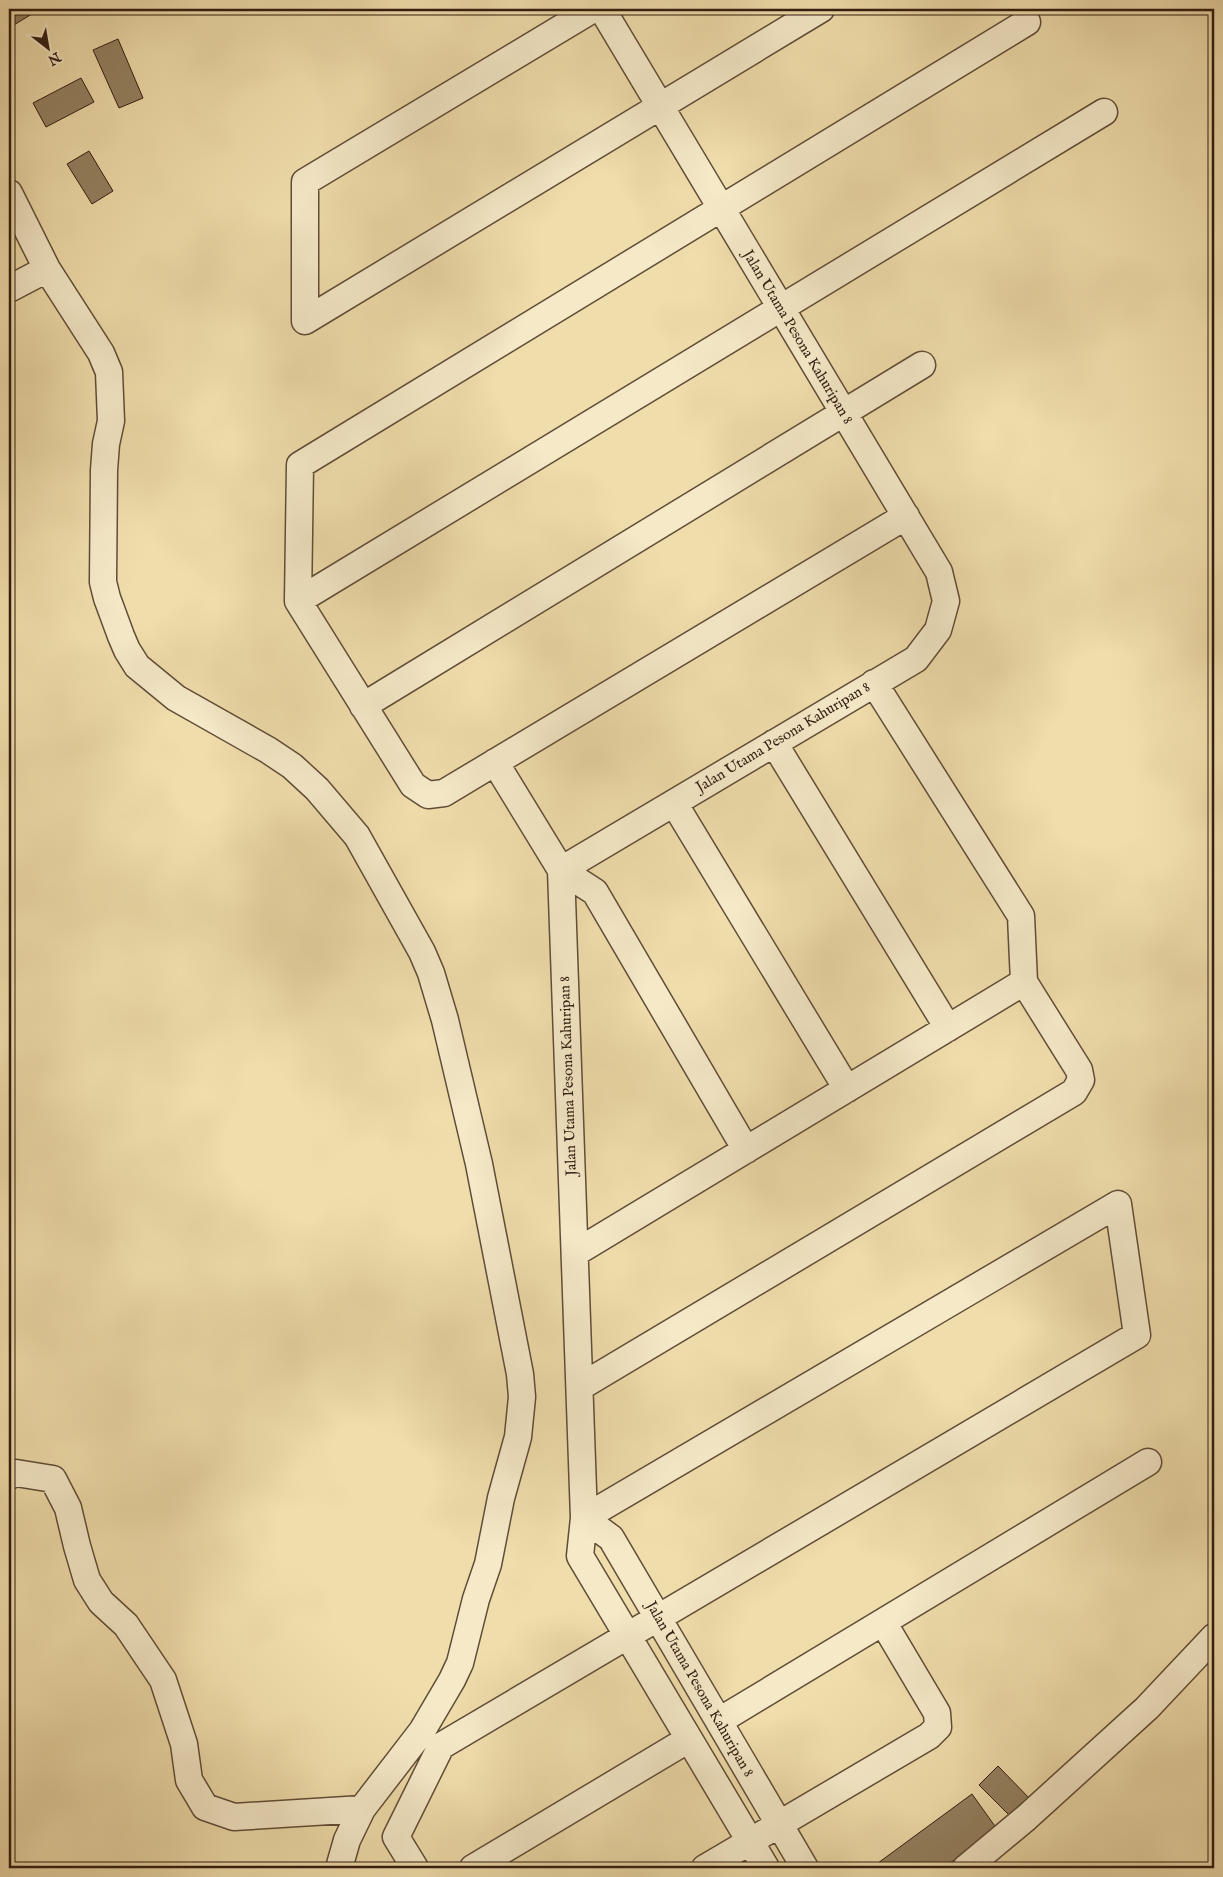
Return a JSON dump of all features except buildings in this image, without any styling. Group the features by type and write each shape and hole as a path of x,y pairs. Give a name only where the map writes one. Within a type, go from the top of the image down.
{"street":[{"path":"592,9 305,182 305,321 821,9"},
{"name":"Jalan Utama Pesona Kahuripan 8","path":"602,9 939,572 946,601 938,630 916,658 561,870 584,1518 580,1556 766,1868"},
{"path":"906,516 444,793 428,795 413,785 298,601 300,465 1026,22"},
{"path":"298,601 1104,112"},
{"path":"9,193 48,269 100,353 109,372 110,421 104,470 102,582 127,650 138,666 176,698 268,750 292,766 317,790 358,836 411,932 431,973 445,1020 479,1164 520,1374 522,1397 518,1437 501,1498 488,1564 476,1599 460,1663 422,1731 362,1809 347,1840 339,1868"},
{"path":"9,289 48,269"},
{"path":"363,706 922,365"},
{"path":"580,1387 1074,1092 1081,1080 1079,1070 1024,982 1021,916 874,683"},
{"path":"774,743 948,1028"},
{"path":"495,762 561,870 594,892 746,1150"},
{"path":"674,802 847,1089"},
{"path":"575,1253 1024,982"},
{"path":"415,1868 396,1837 441,1746 1137,1335 1118,1204 584,1518"},
{"path":"719,1721 1148,1462"},
{"path":"9,1476 16,1473 53,1479 68,1508 88,1580 101,1602 126,1625 163,1680 184,1744 189,1780 205,1807 234,1817 362,1809"},
{"name":"Jalan Utama Pesona Kahuripan 8","path":"584,1518 611,1538 805,1868"},
{"path":"705,1868 929,1736 938,1727 937,1713 883,1622"},
{"path":"966,1868 1026,1818 1147,1708 1214,1637"},
{"path":"473,1868 689,1738"}]}
